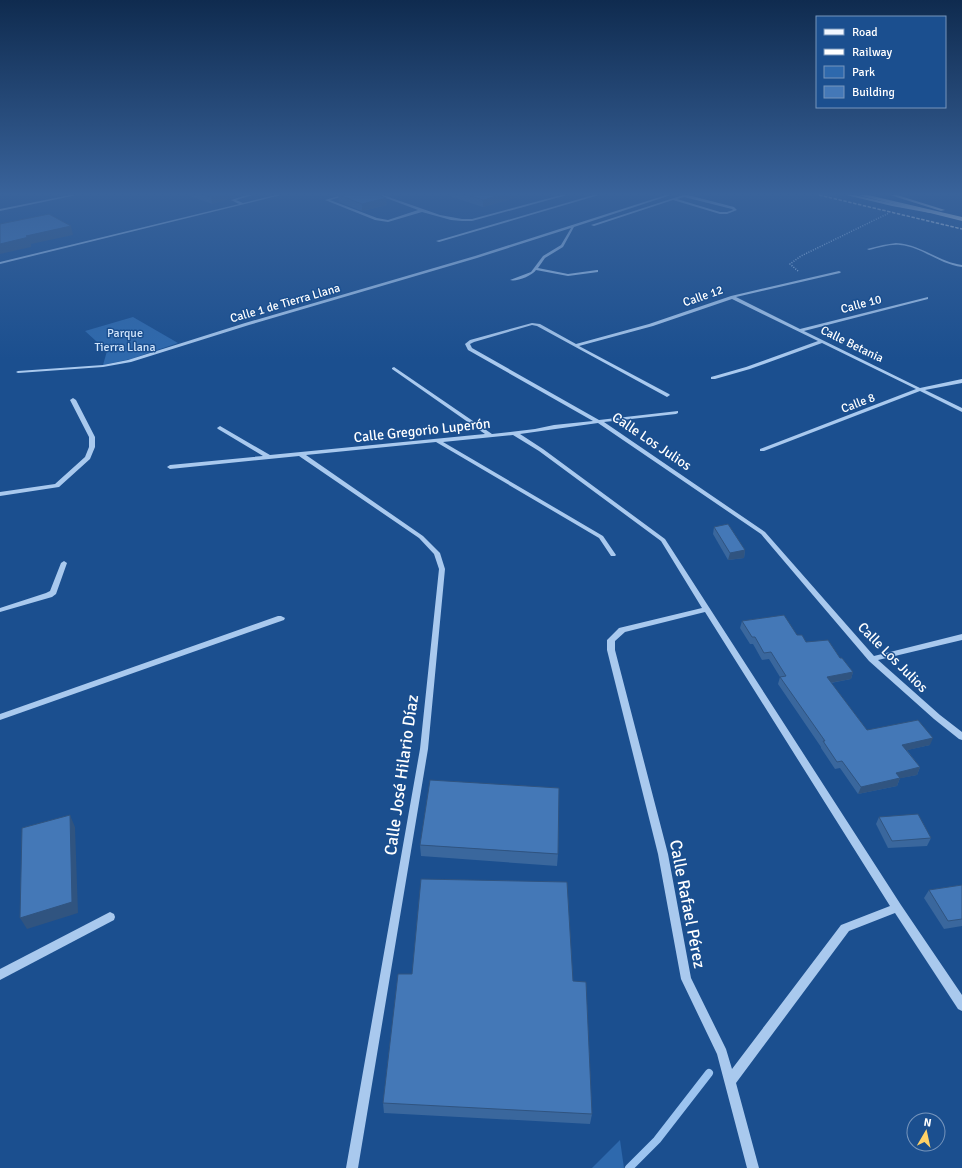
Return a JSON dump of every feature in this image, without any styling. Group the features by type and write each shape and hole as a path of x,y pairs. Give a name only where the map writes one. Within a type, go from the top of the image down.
{"street":[{"path":"0,263 56,250"},
{"name":"Calle 1 de Tierra Llana","path":"18,372 103,366 128,361 498,250"},
{"path":"512,280 532,273 544,257 556,250"},
{"path":"917,250 945,263 962,266"},
{"path":"536,269 568,275 597,271"},
{"name":"Calle 12","path":"576,345 651,325 732,297 839,272"},
{"name":"Calle Betania","path":"732,297 962,410"},
{"name":"Calle 10","path":"801,330 927,298"},
{"name":"Calle Los Julios","path":"667,395 542,326 532,324 472,341 467,344 470,349 601,423 763,532 872,659 937,717 962,737"},
{"path":"713,378 748,368 822,341"},
{"path":"394,368 490,435"},
{"name":"Calle 8","path":"762,450 921,389 962,381"},
{"path":"0,494 57,486 85,461 92,447 92,437 73,400"},
{"name":"Calle Gregorio Luperón","path":"170,467 267,456 514,433 573,425 601,423 676,412"},
{"path":"220,428 267,456"},
{"path":"514,433 553,459 664,540 898,908 962,1005"},
{"path":"438,441 601,537 613,555"},
{"name":"Calle José Hilario Díaz","path":"300,454 421,537 437,552 442,568 424,749 352,1168"},
{"path":"0,610 51,594 64,563"},
{"name":"Calle Rafael Pérez","path":"707,609 622,630 611,640 611,650 663,854 686,979 722,1052 753,1168"},
{"path":"0,717 281,618"},
{"path":"872,659 962,637"},
{"path":"730,1081 845,928 898,908"},
{"path":"0,976 110,917"}],"path":[{"path":"815,250 790,264 795,270 816,278"}],"green space":[{"name":"Parque Tierra Llana","path":"133,317 178,343 131,359 103,365 107,351 85,331"},
{"path":"620,1140 624,1168 592,1168"}],"building":[{"path":"728,524 745,550 730,553 714,527"},
{"path":"784,615 797,635 802,635 806,642 828,640 840,658 842,658 853,672 827,677 867,730 918,720 933,738 902,745 920,767 896,773 900,778 861,787 842,761 837,762 823,741 825,741 780,677 786,676 771,652 764,653 755,637 752,637 742,621"},
{"path":"430,780 559,788 558,854 420,845"},
{"path":"918,814 931,838 892,841 879,817"},
{"path":"70,815 72,902 20,918 22,828"},
{"path":"421,879 567,882 573,981 586,982 592,1114 383,1103 398,974 412,974"},
{"path":"962,885 962,919 948,921 929,890"}],"waterway":[{"path":"629,1168 657,1140 709,1073"}]}
